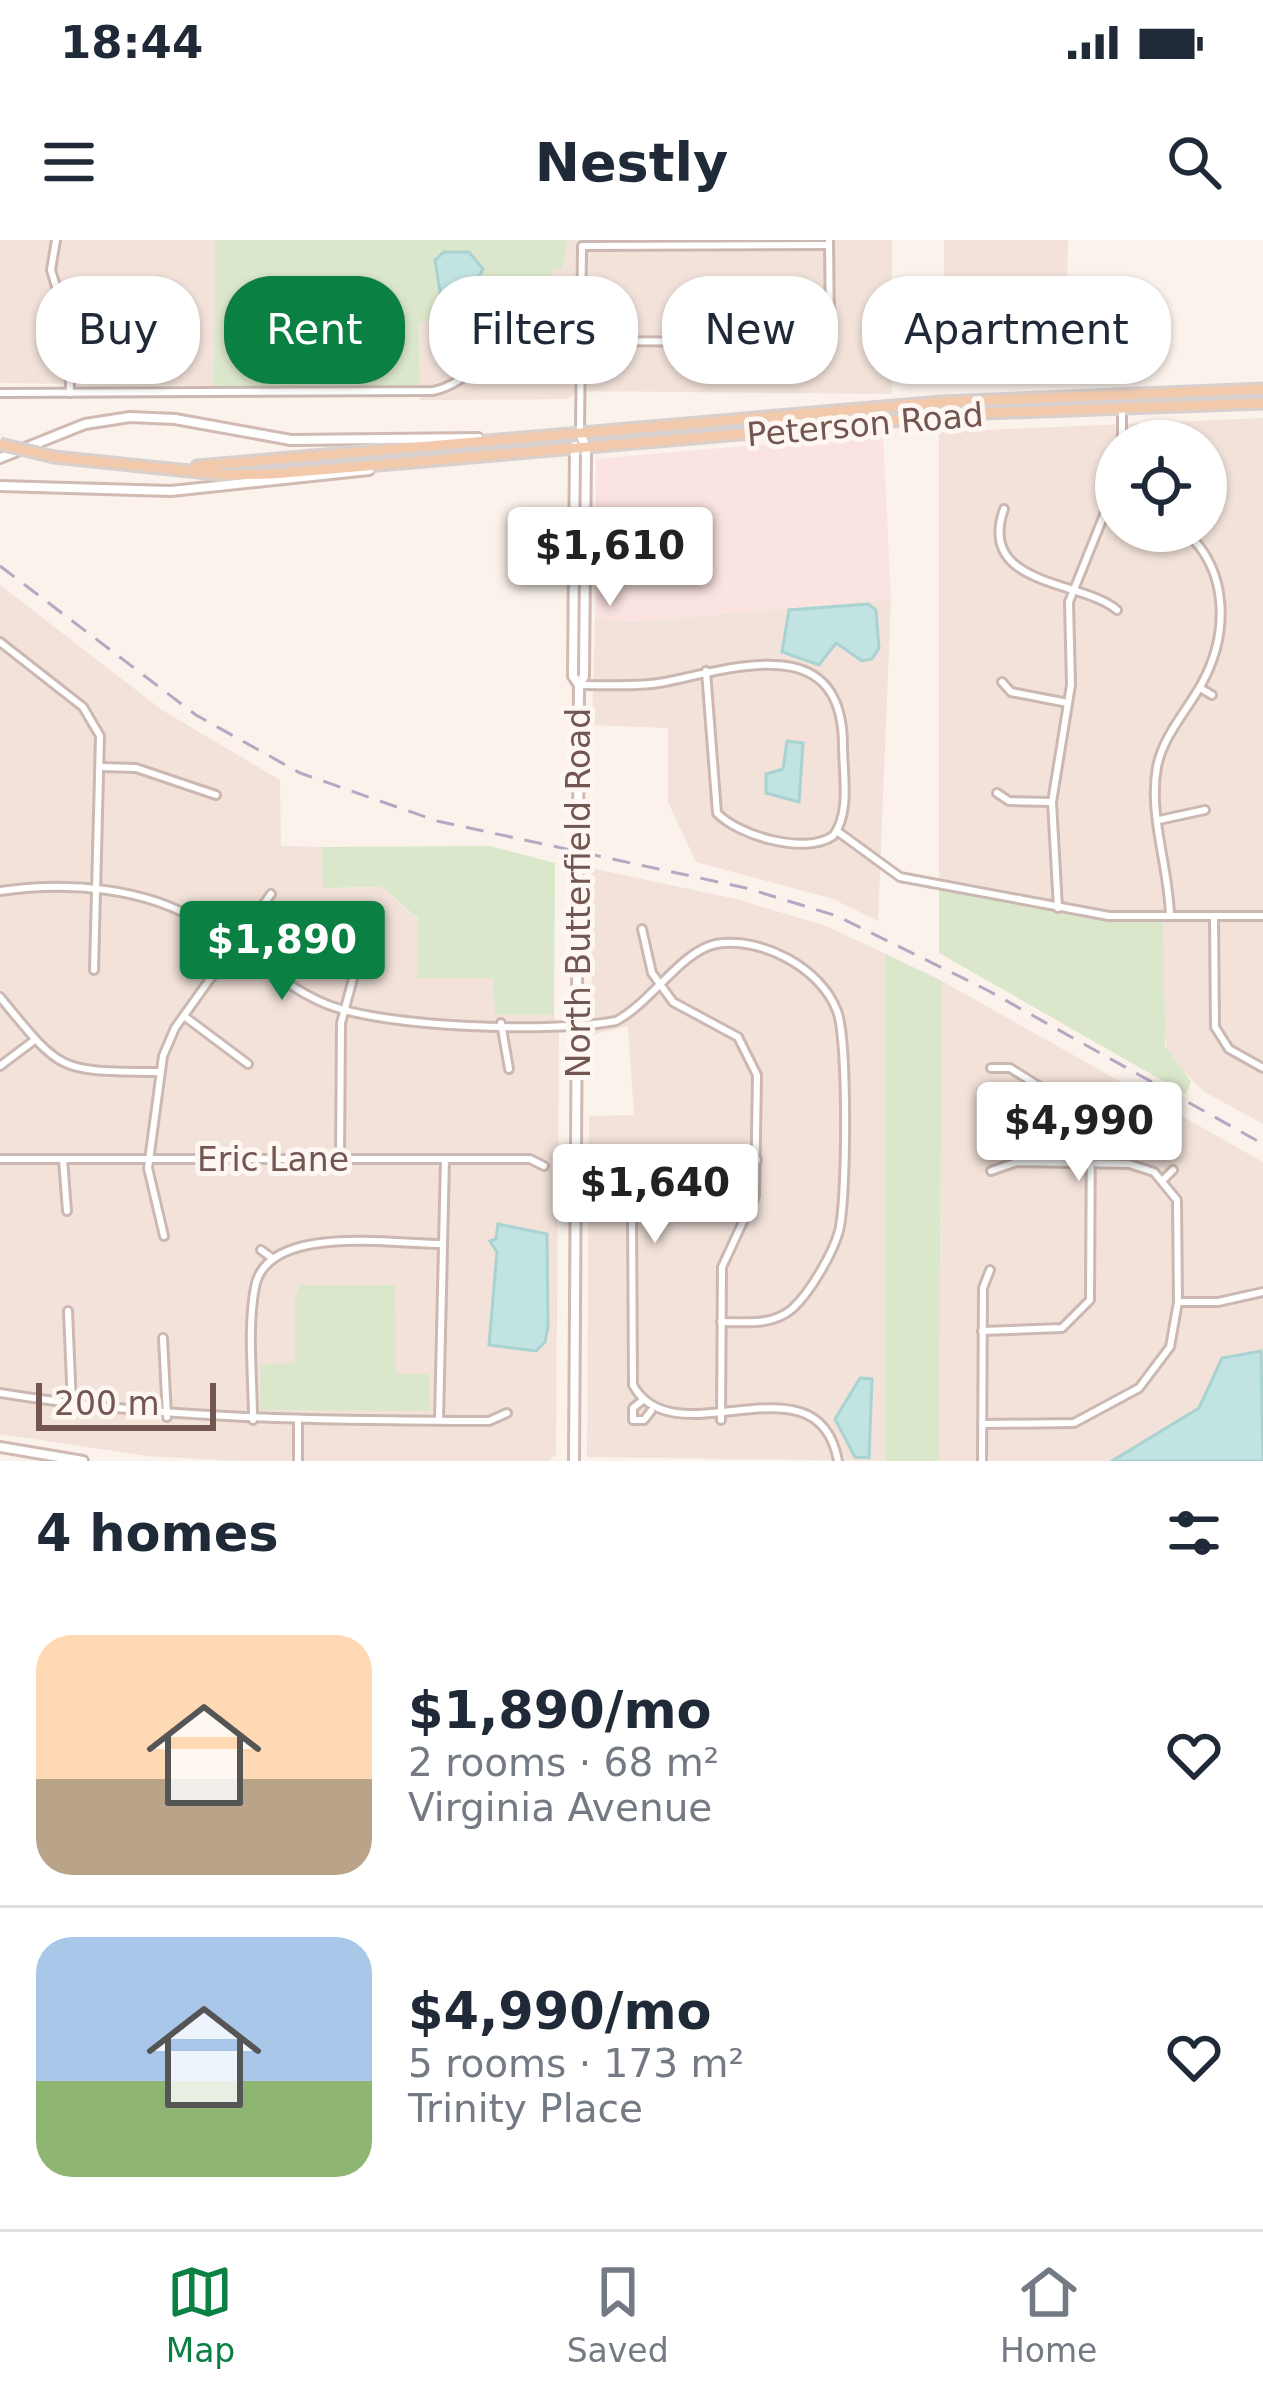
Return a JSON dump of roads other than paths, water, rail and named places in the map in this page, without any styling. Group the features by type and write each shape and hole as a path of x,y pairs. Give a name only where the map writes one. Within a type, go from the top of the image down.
{"main road":[{"name":"Peterson Road","path":"173,469 1122,392 1263,388"},
{"name":"Peterson Road","path":"173,469 272,474 1122,406 1263,403"},
{"name":"Peterson Road","path":"0,458 79,426 130,417 175,419 291,440 522,438"},
{"name":"North Butterfield Road","path":"579,685 573,676 572,576 580,433"},
{"path":"0,444 54,457 173,469"},
{"name":"North Butterfield Road","path":"574,1461 579,685 585,556 579,448"},
{"name":"Peterson Road","path":"0,485 171,491 467,457"},
{"path":"572,576 585,556"},
{"path":"584,633 591,567 596,562"},
{"path":"0,1447 82,1461"}],"street":[{"path":"56,240 51,270 69,328 70,392"},
{"path":"638,342 817,343 829,335 829,242 723,242"},
{"name":"North Butterfield Road","path":"579,276 579,250 588,244 723,242"},
{"path":"0,393 433,391 452,384"},
{"name":"North Butterfield Road","path":"579,384 580,433"},
{"path":"1122,392 1122,420"},
{"path":"1004,509 998,532 1018,565 1047,584 1106,600 1117,610"},
{"path":"1058,908 1052,802 1068,703 1072,591 1095,541"},
{"path":"1169,916 1155,785 1160,754 1200,688 1220,639 1220,601 1212,566 1201,552"},
{"path":"0,642 92,718 100,736 94,970"},
{"path":"579,685 643,684 706,671 745,664 794,668 833,693 843,721 843,815 837,831 825,842 807,846 730,824 717,813 706,671"},
{"path":"1002,682 1011,692 1068,703"},
{"path":"1200,688 1213,695"},
{"path":"100,767 136,767 216,795"},
{"path":"997,793 1009,801 1052,802"},
{"path":"1159,820 1205,810"},
{"path":"837,831 900,877 1109,916 1263,916"},
{"path":"0,891 96,890 178,910 309,996 343,1010 409,1023 616,1022 703,949 737,945 805,969 825,988 840,1021 838,1235 792,1309 767,1321 721,1322"},
{"path":"164,1236 148,1159 157,1124 159,1072 184,1016 271,894"},
{"path":"1214,916 1215,1027 1229,1049 1263,1068"},
{"path":"642,928 648,963 662,988 688,1014 738,1037 752,1055 758,1075 755,1196 724,1258 721,1420"},
{"path":"340,1159 343,1010 364,938"},
{"path":"0,997 32,1042 80,1069 159,1072"},
{"path":"184,1016 248,1064"},
{"path":"501,1024 509,1070"},
{"path":"0,1066 32,1042"},
{"path":"982,1331 1050,1331 1068,1325 1085,1309 1093,1289 1093,1126 1085,1112 1010,1068 991,1068"},
{"name":"Eric Lane","path":"0,1159 530,1160 544,1166"},
{"path":"62,1159 67,1211"},
{"path":"439,1420 445,1159"},
{"path":"644,1180 632,1169 636,1160 655,1170"},
{"path":"757,1160 688,1160 655,1170 644,1180 632,1212 633,1385 647,1406 680,1423 783,1412 803,1415 829,1435 838,1461"},
{"path":"982,1424 1074,1423 1138,1388 1166,1356 1178,1302 1178,1211 1163,1180 1135,1164 1017,1162 991,1171"},
{"path":"1163,1180 1173,1170"},
{"path":"253,1420 254,1293 272,1258 301,1244 442,1244"},
{"path":"261,1250 272,1258"},
{"path":"982,1461 983,1288 990,1270"},
{"path":"1178,1302 1218,1302 1263,1292"},
{"path":"68,1311 72,1405"},
{"path":"164,1338 167,1417"},
{"path":"0,1393 167,1417 489,1421 507,1413"},
{"path":"298,1420 298,1461"}],"water":[{"path":"444,252 469,252 483,269 479,276 438,276 435,260"},
{"path":"868,604 876,610 879,648 872,659 862,661 836,643 819,665 782,652 789,610"},
{"path":"787,741 803,743 799,802 766,793 766,774 783,769"},
{"path":"498,1224 547,1234 548,1327 545,1342 536,1351 489,1345 497,1252 490,1241 496,1239"},
{"path":"1261,1351 1263,1461 1112,1461 1199,1408 1222,1358"},
{"path":"860,1378 872,1379 869,1458 855,1457 835,1419"}],"railway":[{"path":"0,566 196,715 300,773 437,821 746,888 837,916 987,990 1263,1144"}]}
